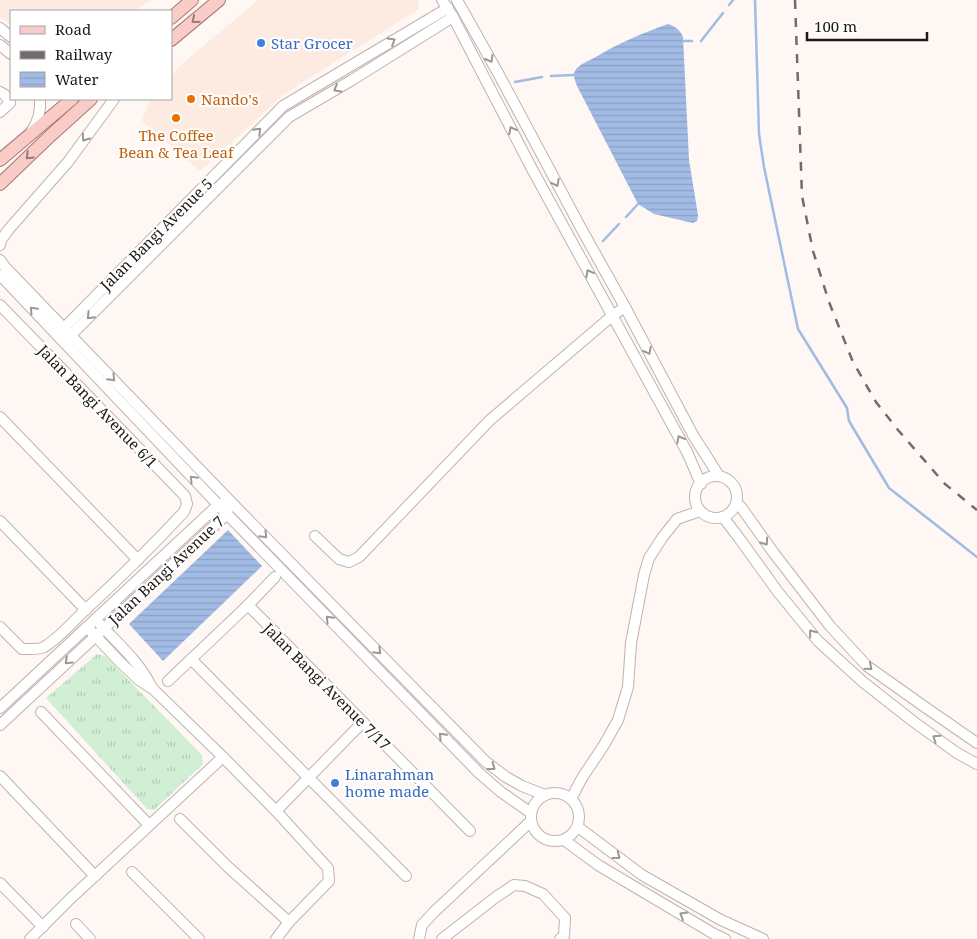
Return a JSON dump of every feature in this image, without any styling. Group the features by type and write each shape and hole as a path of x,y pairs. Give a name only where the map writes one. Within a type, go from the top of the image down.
{"main road":[{"path":"172,17 192,0"},
{"path":"172,39 219,0"},
{"path":"0,160 71,100"},
{"path":"0,184 90,100"}],"street":[{"path":"431,18 436,0"},
{"path":"452,6 471,26 693,435 719,476"},
{"path":"452,6 460,32 537,178 687,452 701,484"},
{"name":"Jalan Bangi Avenue 5","path":"64,335 283,106 452,6"},
{"name":"Jalan Bangi Avenue 5","path":"64,335 289,117 440,26 452,6"},
{"path":"440,26 460,32"},
{"path":"0,28 10,37"},
{"path":"0,45 10,53"},
{"path":"0,92 10,103 0,112"},
{"path":"496,100 509,93"},
{"path":"27,136 37,121 40,112 40,100"},
{"path":"0,245 1,240 9,229 68,162 113,100"},
{"path":"0,260 64,335 218,505 479,773 531,817 534,829 540,836 555,842 564,840 572,835 578,827 580,815 575,803 559,793 545,795 536,803 531,817 422,925 419,939"},
{"path":"0,275 64,335 486,761 506,777 545,795"},
{"name":"Jalan Bangi Avenue 6/1","path":"0,304 185,496 187,504 184,512 138,560"},
{"path":"315,536 339,559 349,562 359,557 490,420 612,316 625,308"},
{"path":"0,417 138,560 46,646 22,650 0,627"},
{"path":"719,476 725,478 734,486 737,497 731,512 716,518 705,515 700,511 696,494 701,484 706,479 719,476"},
{"name":"Jalan Bangi Avenue 7","path":"0,708 218,505 230,501"},
{"name":"Jalan Bangi Avenue 7","path":"0,725 227,514 230,501"},
{"path":"736,503 741,507 830,626 867,666 977,743"},
{"path":"571,799 618,720 628,687 630,643 649,558 662,538 678,519 700,511"},
{"path":"722,517 778,592 818,641 863,682 914,722 957,753 977,764"},
{"path":"0,521 86,610"},
{"path":"168,681 248,605 274,577"},
{"name":"Jalan Bangi Avenue 7/17","path":"248,605 470,831"},
{"path":"96,619 129,653 153,689"},
{"path":"86,627 139,680 153,689 223,757 328,868 329,881 289,922 276,939"},
{"path":"192,659 406,876"},
{"path":"40,712 149,825"},
{"path":"276,811 363,722"},
{"path":"30,939 223,757"},
{"path":"0,776 95,876"},
{"path":"180,819 227,866 289,922"},
{"path":"578,827 642,876 721,920 762,939"},
{"path":"564,840 598,865 725,939"},
{"path":"132,872 199,939"},
{"path":"0,883 42,927"},
{"path":"442,939 514,885 525,886 543,894 564,918 564,936 560,939"},
{"path":"76,924 90,939"}],"shaded area":[{"path":"0,0 150,0 136,10 10,10 10,25 0,17"},
{"path":"258,0 418,0 419,9 284,94 200,171 142,121 151,100 172,100 172,76 182,64"}],"green space":[{"path":"97,654 105,656 202,755 203,764 154,810 147,809 46,698"}],"water":[{"path":"668,24 677,29 683,37 689,160 698,215 697,221 693,223 654,214 638,204 577,86 574,76 576,69 583,63 630,39"},
{"path":"228,530 262,566 163,661 129,624"}],"waterway":[{"path":"729,5 733,0"},
{"path":"755,0 759,134 764,167 798,329 847,408 849,421 889,488 977,557"},
{"path":"701,41 723,13"},
{"path":"683,41 692,41"},
{"path":"551,76 574,75"},
{"path":"515,82 542,77"},
{"path":"626,217 638,204"},
{"path":"603,241 619,224"}],"railway":[{"path":"795,0 802,196 813,251 829,302 853,362 876,402 945,484 977,510"}],"place":[{"name":"Star Grocer","path":"261,43"},
{"name":"Nando's","path":"191,99"},
{"name":"The Coffee Bean & Tea Leaf","path":"176,118"},
{"name":"Linarahman home made","path":"335,783"}]}
